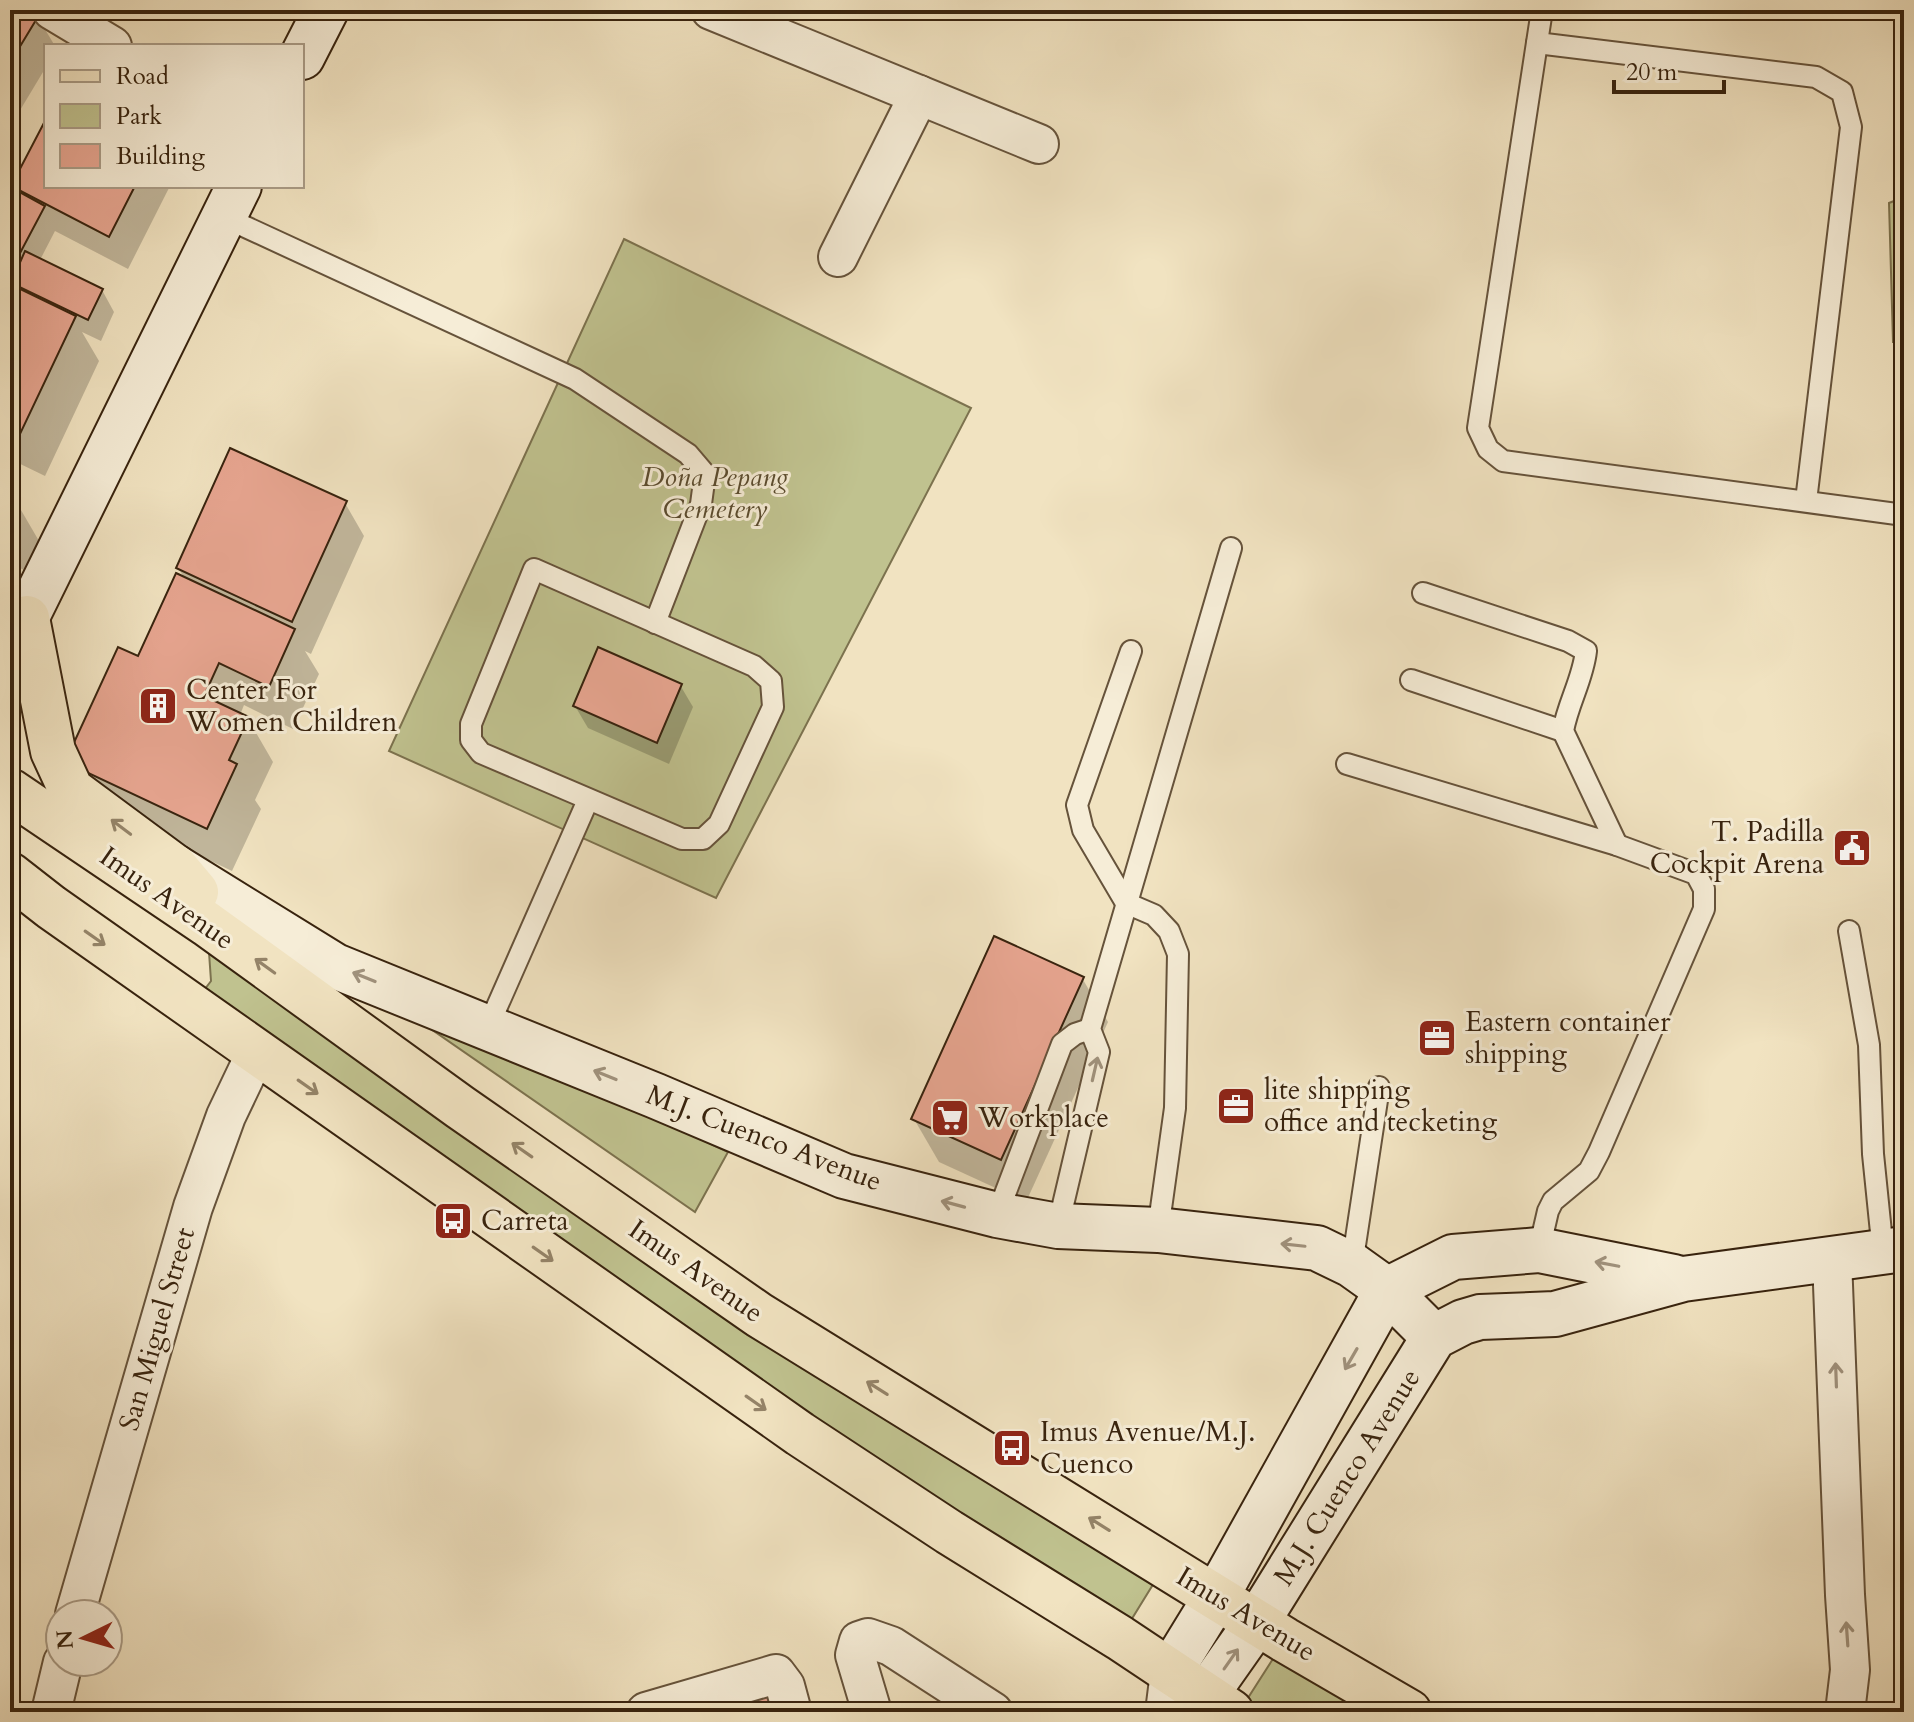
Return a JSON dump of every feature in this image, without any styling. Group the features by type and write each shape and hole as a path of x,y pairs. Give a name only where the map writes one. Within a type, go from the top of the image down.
{"main road":[{"path":"304,53 326,10"},
{"path":"207,924 195,890 175,867 71,790 53,751 19,635 231,201"},
{"name":"Imus Avenue","path":"10,791 207,924 460,1107 759,1315 1216,1597 1409,1712"},
{"name":"M.J. Cuenco Avenue","path":"175,867 335,966 844,1176 997,1215 1058,1226 1158,1230 1317,1248 1352,1265 1387,1290 1434,1337"},
{"path":"10,875 30,911 257,1051 800,1434 1192,1701"},
{"name":"M.J. Cuenco Avenue","path":"1192,1701 1216,1597 1387,1290 1453,1257 1539,1250 1683,1279"},
{"name":"M.J. Cuenco Avenue","path":"1192,1701 1257,1622 1434,1337 1480,1317 1555,1314 1683,1279 1893,1250"}],"street":[{"path":"52,10 109,44"},
{"path":"711,10 1039,144"},
{"path":"838,257 919,95"},
{"name":"San Miguel Street","path":"80,1598 193,1207 226,1116 257,1051"},
{"path":"1832,1259 1850,1670 1845,1712"},
{"path":"872,1712 855,1655 859,1641 868,1638 891,1646 993,1712"},
{"path":"646,1712 776,1674 785,1686 792,1712"},
{"path":"51,1712 59,1678"}],"lane":[{"path":"1542,10 1478,428 1488,449 1503,461 1904,515"},
{"path":"1537,43 1816,77 1842,92 1851,127 1806,501"},
{"path":"231,201 575,379 688,454 705,474 701,504 655,623"},
{"path":"1058,1226 1099,1052 1090,1029 1231,548"},
{"path":"534,569 655,623 754,666 771,681 773,707 719,824 703,839 682,839 588,800 481,753 471,740 471,724 534,569"},
{"path":"1423,593 1568,641 1586,651 1584,670 1563,731 1617,845"},
{"path":"1131,651 1077,805 1083,830 1126,903 1154,915 1169,931 1178,954 1175,1108 1158,1230"},
{"path":"1411,680 1563,731"},
{"path":"1347,764 1617,845 1696,874 1704,889 1704,909 1599,1152 1589,1171 1553,1201 1539,1250"},
{"path":"488,1027 588,800"},
{"path":"1849,931 1869,1045 1873,1154 1893,1250"},
{"path":"997,1215 1062,1044 1075,1034 1090,1029"},
{"path":"1352,1265 1379,1087"}],"green space":[{"path":"1904,197 1904,342 1893,342 1889,203"},
{"name":"Doña Pepang Cemetery","path":"624,239 971,408 716,898 389,751"},
{"path":"207,924 1165,1565 1120,1638 192,1006 211,981"},
{"path":"350,973 728,1152 695,1212"},
{"path":"1285,1640 1406,1712 1239,1712"}],"building":[{"path":"10,10 31,10 39,15 10,63"},
{"path":"44,123 44,188 134,188 109,237 11,186"},
{"path":"16,190 45,206 19,255 10,251 10,201"},
{"path":"25,251 103,289 88,320 11,283"},
{"path":"10,284 76,316 20,434 10,429"},
{"path":"230,448 347,501 292,622 176,568"},
{"name":"Center For Women Children","path":"176,573 295,629 269,687 219,663 204,696 249,717 229,760 237,764 207,829 65,762 118,647 138,656"},
{"path":"598,647 682,684 657,743 573,706"},
{"path":"994,936 1084,977 1001,1160 911,1119"},
{"path":"774,1690 780,1712 716,1712 715,1706"}],"place":[{"name":"Center For Women Children","path":"158,706"},
{"name":"T. Padilla Cockpit Arena","path":"1852,848"},
{"name":"Eastern container shipping","path":"1437,1038"},
{"name":"lite shipping office and tecketing","path":"1236,1106"},
{"name":"Workplace","path":"950,1118"},
{"name":"Carreta","path":"453,1221"},
{"name":"Imus Avenue/M.J. Cuenco","path":"1012,1448"}]}
